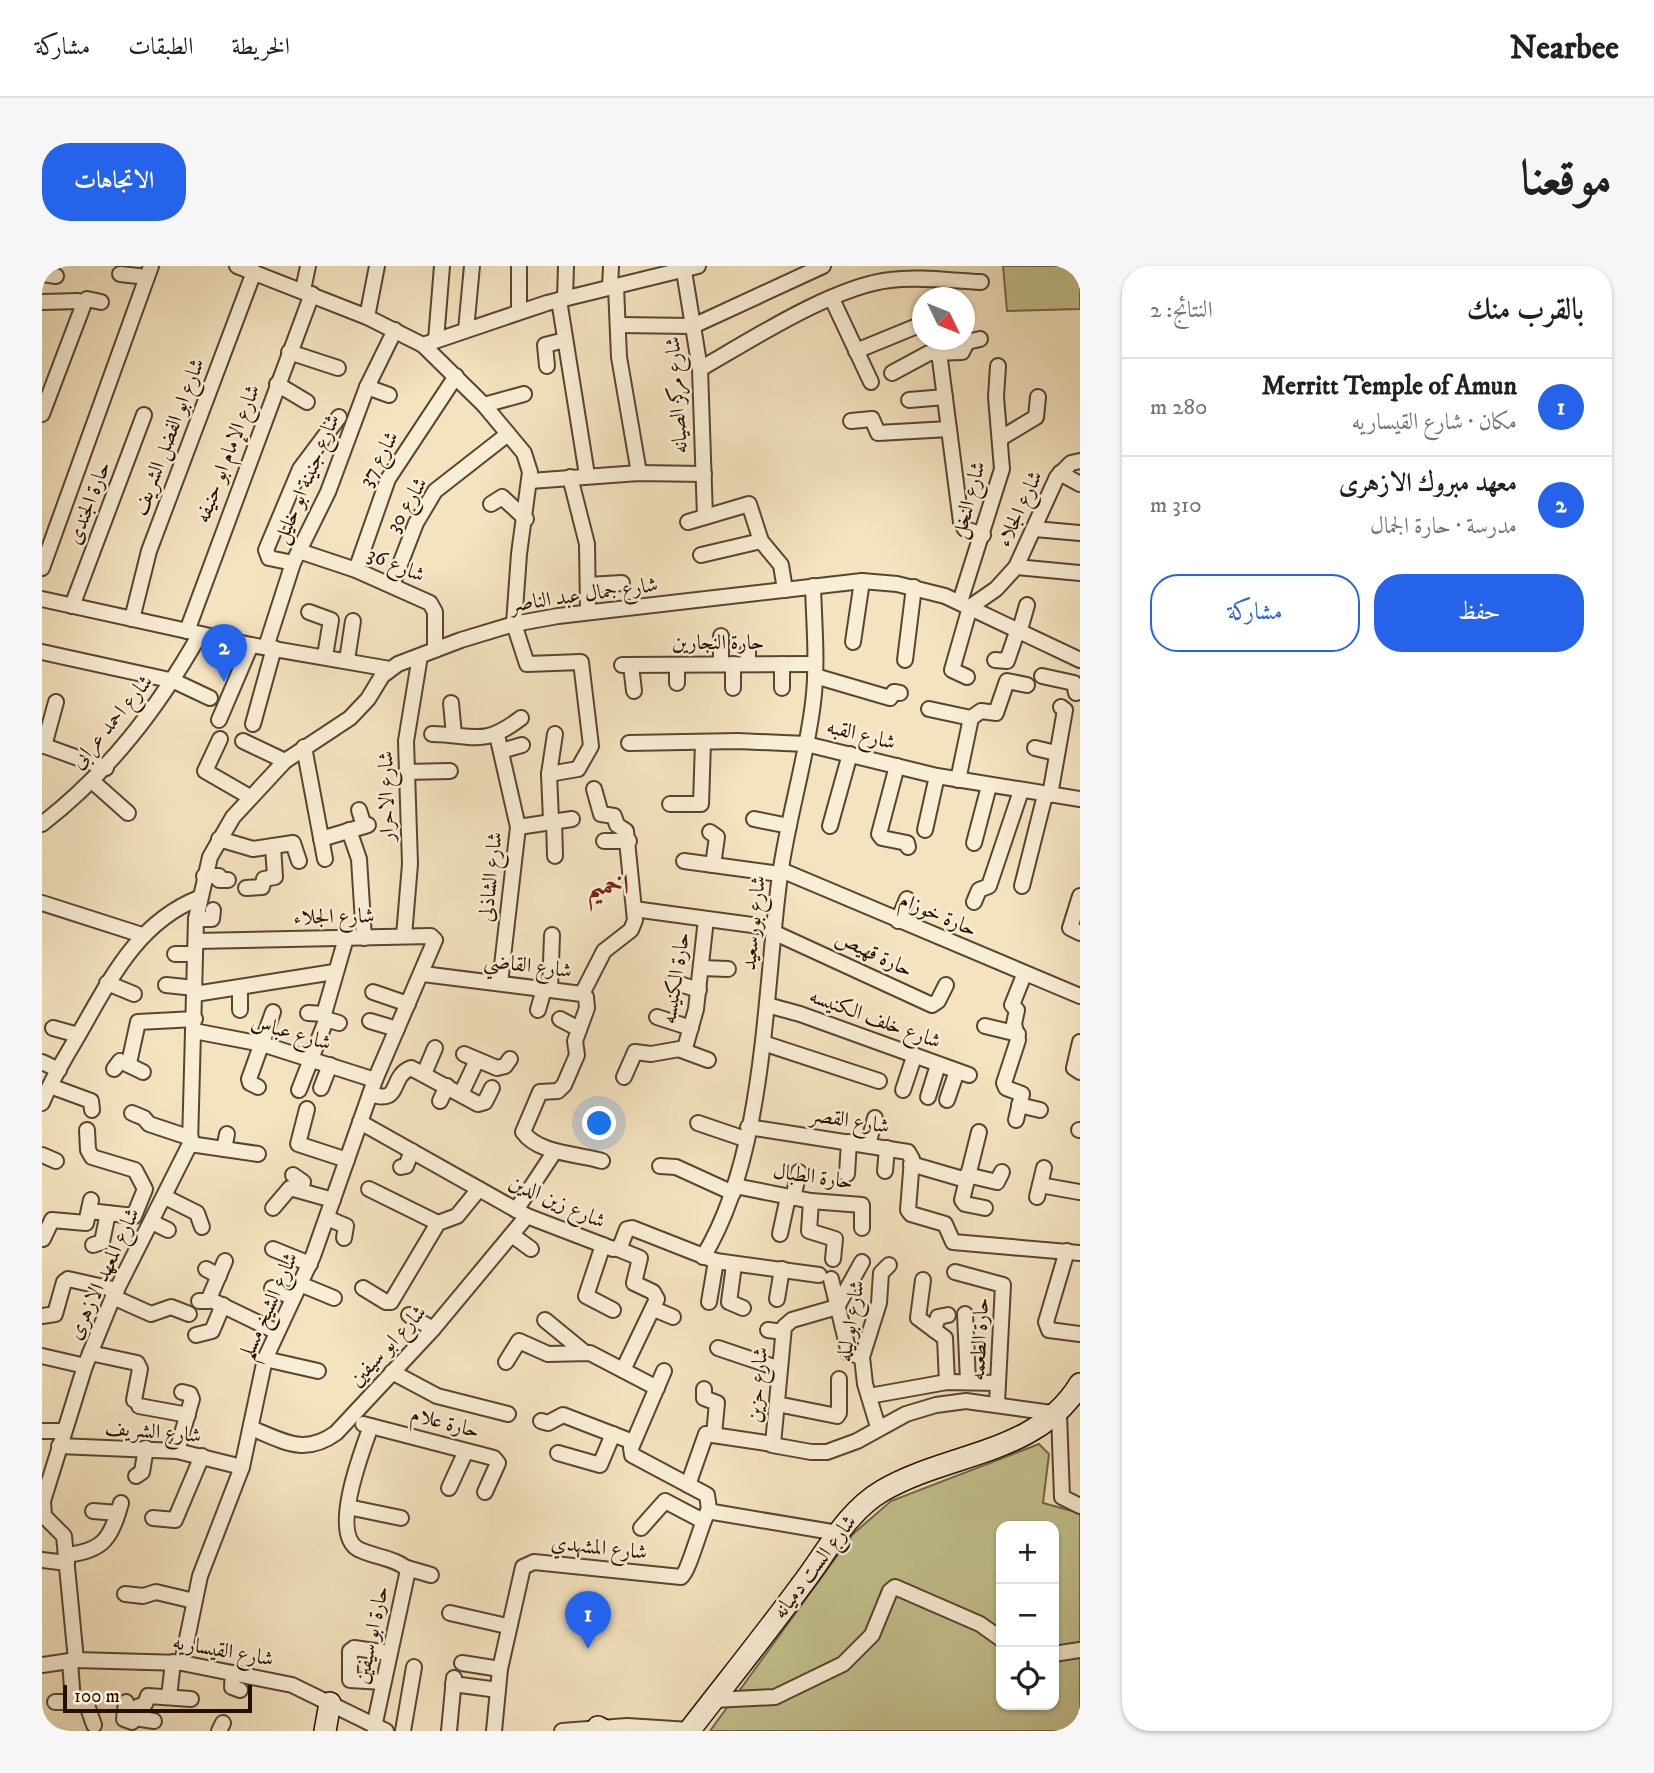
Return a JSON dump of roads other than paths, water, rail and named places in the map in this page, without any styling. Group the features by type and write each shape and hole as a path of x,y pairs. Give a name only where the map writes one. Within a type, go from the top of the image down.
{"street":[{"path":"307,292 308,266"},
{"path":"367,317 377,266"},
{"path":"430,342 442,266"},
{"path":"466,330 472,266"},
{"path":"519,266 519,313"},
{"path":"566,266 562,299 565,340 587,475"},
{"path":"611,266 619,357 639,473"},
{"path":"618,325 693,326 822,266"},
{"path":"246,268 430,342 456,376 508,434 528,462 530,481 519,554 514,624 527,664 581,662 591,746 578,769 549,774"},
{"name":"شارع ابو الفضل الشريف","path":"132,619 149,551 246,268"},
{"path":"430,342 562,299 684,269"},
{"name":"شارع مركز الصيانه","path":"684,269 700,369 705,517"},
{"path":"42,568 149,271 120,274"},
{"path":"700,369 784,321 832,299 888,280 982,282"},
{"name":"شارع الإمام ابو حنيفه","path":"193,633 307,292"},
{"path":"42,414 82,303 87,299 101,302"},
{"path":"832,299 871,382"},
{"path":"42,302 82,303"},
{"path":"856,351 912,328"},
{"name":"شارع جنينة ابو خليل","path":"264,647 296,557 341,459 367,387 395,330"},
{"path":"547,366 545,345 565,340"},
{"path":"892,373 929,353 962,352 967,342 980,340"},
{"path":"289,352 338,368"},
{"path":"939,352 961,522 965,529 983,535"},
{"name":"شارع النخل","path":"962,669 970,633 965,604 1000,482 1001,439 996,397 998,366"},
{"name":"شارع 37","path":"356,570 388,479 456,376"},
{"path":"277,384 307,402"},
{"path":"367,387 389,395"},
{"path":"484,405 524,394"},
{"path":"909,400 945,397"},
{"path":"1001,439 1036,417 1038,397"},
{"name":"حارة الجندى","path":"72,606 144,415"},
{"name":"شارع 36","path":"339,417 300,470 266,551 269,558 296,557 356,570 433,605 435,650"},
{"path":"851,421 872,419 878,433 949,429"},
{"name":"شارع 30","path":"392,585 416,523 435,491 508,434"},
{"name":"شارع الجلاء","path":"965,604 996,589 1016,567 1060,473 1071,463 1080,461"},
{"path":"1060,473 1080,484"},
{"path":"530,481 587,475 704,474"},
{"path":"570,477 587,544 588,611"},
{"path":"491,505 502,497 526,519"},
{"path":"688,522 749,504 761,541 780,565 785,590"},
{"path":"1035,529 1080,533"},
{"path":"701,555 761,541"},
{"path":"1016,567 1080,573"},
{"path":"853,642 862,582"},
{"name":"شارع جمال عبد الناصر","path":"199,898 204,876 219,839 250,797 285,761 350,718 390,669 435,650 514,624 588,611 862,582 914,587 965,604 1074,658"},
{"path":"588,586 622,583"},
{"name":"شارع بورسعيد","path":"709,1302 709,1259 734,1189 763,1043 780,872 806,744 815,670 813,586"},
{"path":"905,660 914,587"},
{"path":"42,599 193,633 390,669"},
{"path":"995,660 1007,661 1027,605"},
{"path":"309,612 331,620 325,656"},
{"path":"347,660 353,621"},
{"name":"شارع احمد عرابى","path":"43,822 106,768 145,721 174,681 193,633"},
{"path":"721,636 738,661 733,688"},
{"path":"219,720 264,647"},
{"path":"253,724 264,647"},
{"path":"42,652 174,681 210,698"},
{"name":"شارع الاحرار","path":"404,936 410,864 406,772 410,708 420,656"},
{"path":"1062,681 1074,658"},
{"name":"حارة النجارين","path":"634,691 626,665 738,661 782,664 815,670 890,698 894,692 900,692"},
{"path":"782,664 782,688"},
{"path":"677,665 677,683"},
{"path":"1042,676 1076,685 1076,693"},
{"path":"929,709 971,718 981,711 998,712 1007,681 1027,685"},
{"path":"56,702 43,745 106,768"},
{"path":"451,703 454,735"},
{"path":"1022,886 1048,795 1065,712 1061,707"},
{"path":"432,734 475,738 497,736 521,718"},
{"path":"958,780 972,750 975,734 971,718"},
{"path":"555,734 549,774 555,856"},
{"name":"شارع الشاذلى","path":"497,736 518,827 500,983"},
{"name":"شارع القبه","path":"629,743 703,742 755,736 806,744 937,776 1080,799"},
{"path":"220,739 205,771 250,797"},
{"path":"243,741 285,761"},
{"path":"670,804 701,804 703,742"},
{"path":"500,751 522,746"},
{"path":"304,747 324,859"},
{"path":"1035,748 1056,753"},
{"path":"830,825 850,754"},
{"path":"897,766 879,834 883,838 907,843 908,847"},
{"path":"406,772 450,771"},
{"path":"925,831 937,776"},
{"path":"92,781 128,813"},
{"path":"974,843 989,786"},
{"path":"582,994 604,951 634,925 629,841 625,828 617,825 614,816 599,811 594,789"},
{"path":"974,902 979,890 989,886 1021,791"},
{"path":"296,798 312,799"},
{"path":"321,839 366,826 359,810"},
{"path":"754,819 789,826"},
{"path":"518,827 552,820 572,820"},
{"path":"349,830 359,859 365,938"},
{"path":"710,832 717,836 713,865"},
{"path":"219,839 253,849 293,843 299,861"},
{"path":"604,841 629,841"},
{"path":"246,887 262,887 264,879 275,877 273,846"},
{"name":"حارة خوزام","path":"684,861 713,865 736,874 780,872 1080,996"},
{"path":"204,876 219,876 219,880 228,880"},
{"path":"1080,895 1070,928 1080,933"},
{"path":"92,1110 92,1101 44,1095 107,983 142,935 174,910 199,898"},
{"name":"شارع المعهد الازهرى","path":"73,1702 73,1661 64,1536 44,1516 42,1508 63,1431 88,1359 115,1294 191,1141 195,948 199,898"},
{"path":"898,921 907,899"},
{"path":"42,903 142,935"},
{"path":"634,909 774,930"},
{"path":"196,919 212,919 214,910"},
{"name":"حارة الكنيسه","path":"624,1077 635,1052 651,1055 667,1049 681,1050 691,1028 699,990 706,919"},
{"name":"حارة قهيص","path":"774,930 932,1005 938,1002 946,985"},
{"path":"538,1010 547,989 552,935"},
{"path":"299,1090 324,1023 334,1014 334,972 346,938"},
{"name":"شارع الجلاء","path":"175,954 195,948 346,938 434,938 435,944 423,974"},
{"path":"702,968 728,969"},
{"path":"166,985 195,991 240,989 334,972"},
{"name":"شارع القاضي","path":"423,974 582,994 588,1002 570,1046 577,1055 564,1085 558,1091 540,1093 523,1128 524,1136 555,1151 570,1157 582,1156 602,1161"},
{"name":"شارع الشيخ مسلم","path":"169,1697 206,1559 242,1467 265,1359 310,1264 375,1080 423,974"},
{"path":"1016,1120 1022,1094 1006,1088 1004,1083 1018,1034 1014,1024 1017,1010 1012,1005 1024,975"},
{"path":"673,982 699,990"},
{"path":"107,983 134,994"},
{"path":"240,989 240,1010"},
{"path":"373,992 408,1004"},
{"name":"شارع خلف الكنيسه","path":"767,1005 800,1014 963,1073 947,1100"},
{"path":"258,1087 250,1083 249,1079 273,1012"},
{"path":"308,1013 334,1014"},
{"path":"657,1017 691,1028"},
{"path":"561,1019 579,1029"},
{"path":"370,1021 397,1029"},
{"name":"شارع عباس","path":"129,1063 138,1022 194,1025 375,1080"},
{"path":"985,1026 1018,1034"},
{"path":"53,1028 78,1035"},
{"path":"1080,1042 1074,1068 1080,1072"},
{"path":"763,1043 879,1081"},
{"path":"424,1074 435,1048"},
{"path":"681,1050 708,1060"},
{"path":"461,1094 471,1057 501,1068 510,1059"},
{"path":"903,1090 914,1057"},
{"path":"114,1069 120,1061 143,1072"},
{"path":"42,1062 59,1070"},
{"path":"321,1088 330,1065"},
{"path":"928,1097 938,1065"},
{"path":"370,1094 384,1099 389,1097 408,1068 480,1104 485,1102 492,1088"},
{"path":"440,1101 447,1086"},
{"path":"1019,1105 1040,1111"},
{"path":"307,1109 298,1144 347,1160"},
{"path":"132,1113 144,1118 149,1124 191,1141 258,1154"},
{"path":"868,1145 875,1118"},
{"name":"شارع زين الدين","path":"360,1122 522,1213 610,1247 624,1223 709,1259 792,1275 825,1277 837,1307"},
{"name":"شارع القصر","path":"698,1123 746,1133 795,1128 849,1142 908,1152 911,1164"},
{"path":"43,1240 51,1220 84,1224 90,1205 108,1213 134,1216 142,1201 145,1189 139,1175 132,1169 92,1157 88,1150 88,1130"},
{"path":"979,1132 963,1203 985,1208"},
{"path":"224,1149 227,1134"},
{"path":"847,1174 849,1142"},
{"path":"885,1171 887,1148"},
{"path":"401,1167 406,1167 412,1151"},
{"name":"شارع ابو سيفين","path":"251,1428 303,1447 321,1444 348,1421 433,1329 512,1235 555,1151"},
{"path":"908,1230 911,1214 907,1206 911,1164 997,1182 1002,1172"},
{"name":"حارة الطبال","path":"660,1166 676,1167 734,1189 811,1201 862,1205 863,1228"},
{"path":"1044,1168 1039,1191 1080,1192"},
{"path":"780,1234 799,1172"},
{"path":"293,1175 303,1182 301,1190"},
{"path":"369,1189 438,1223"},
{"path":"363,1288 386,1302 391,1302 438,1223 457,1216 479,1189"},
{"path":"273,1208 287,1190 301,1190 333,1200"},
{"path":"142,1201 162,1202 197,1213 202,1227"},
{"path":"811,1201 809,1231 835,1239 833,1259"},
{"path":"93,1245 102,1241 108,1213"},
{"path":"911,1214 946,1224 953,1242 1073,1252 1045,1322 1049,1330 1080,1334"},
{"path":"327,1218 346,1226 344,1238"},
{"path":"925,1235 927,1218"},
{"path":"152,1222 168,1230"},
{"path":"512,1235 531,1250"},
{"path":"613,1310 586,1296 610,1247 640,1258 634,1283 636,1294 655,1295 654,1309 623,1370"},
{"path":"273,1249 310,1264"},
{"path":"225,1261 212,1273 204,1300 223,1305 277,1332"},
{"path":"862,1357 850,1356 837,1307 863,1262"},
{"path":"734,1265 729,1302 743,1308"},
{"name":"شارع ابو ليله","path":"878,1427 862,1357 879,1303 881,1273 889,1265"},
{"name":"حارة الطعمه","path":"955,1272 1003,1285 997,1403"},
{"path":"777,1299 792,1275"},
{"path":"42,1316 55,1314 63,1285 68,1279 115,1294 151,1314 171,1307 189,1314"},
{"path":"923,1280 917,1314 920,1322 944,1338 947,1382"},
{"path":"300,1284 334,1298"},
{"path":"272,1288 293,1298"},
{"path":"196,1335 212,1331 223,1305"},
{"name":"شارع حزين","path":"688,1485 704,1436 714,1433 772,1445 777,1404 785,1374 776,1331 792,1320 837,1307"},
{"path":"654,1309 673,1317"},
{"path":"965,1314 968,1381"},
{"path":"409,1315 433,1329"},
{"path":"934,1330 938,1317 948,1315"},
{"path":"545,1320 584,1352 657,1388"},
{"path":"506,1362 519,1341 548,1354 584,1352"},
{"path":"718,1348 785,1374"},
{"path":"559,1371 567,1355"},
{"path":"42,1356 138,1363 140,1369 136,1403 188,1415"},
{"path":"265,1359 318,1371"},
{"path":"664,1371 633,1442 632,1455 708,1495 706,1515"},
{"path":"393,1372 437,1396 508,1414"},
{"path":"777,1404 837,1416 839,1379"},
{"path":"869,1396 947,1382 998,1382"},
{"name":"شارع الست دميانه","path":"689,1730 851,1515 886,1489 1007,1443 1059,1414 1080,1384"},
{"path":"699,1426 714,1433 717,1402 704,1398 704,1389"},
{"path":"177,1451 192,1397 182,1392"},
{"path":"772,1445 827,1452 858,1441 878,1427 906,1414 936,1405 966,1401 997,1403 1059,1414 1062,1497 1080,1506"},
{"path":"541,1422 548,1423 563,1415 633,1442"},
{"name":"حارة علام","path":"348,1421 497,1461 485,1492"},
{"name":"حارة ابو سيفين","path":"371,1426 348,1507 346,1528 353,1545 407,1568 383,1682 380,1729"},
{"path":"42,1431 63,1431"},
{"path":"558,1453 600,1465 612,1434"},
{"path":"424,1456 429,1441"},
{"name":"شارع الشريف","path":"59,1446 177,1451 242,1467"},
{"path":"136,1476 142,1472 146,1448"},
{"path":"449,1488 466,1451"},
{"path":"153,1520 175,1520 202,1456"},
{"path":"641,1528 665,1502 706,1515 838,1533"},
{"path":"348,1507 401,1518"},
{"path":"42,1560 66,1559 103,1543 110,1535 119,1508 93,1511"},
{"name":"شارع المشهدي","path":"494,1731 507,1626 520,1573 527,1563 681,1577 689,1568 706,1515"},
{"path":"407,1568 431,1575"},
{"path":"713,1700 775,1697 843,1664 872,1635 890,1591 895,1587 980,1624 996,1635"},
{"path":"125,1594 143,1596 156,1592 194,1601"},
{"path":"450,1613 507,1626"},
{"path":"383,1682 350,1680 350,1651 354,1648 389,1653"},
{"path":"1059,1653 1080,1650"},
{"name":"شارع القيساريه","path":"42,1665 73,1661 178,1663 233,1673 292,1685 380,1729"},
{"path":"462,1663 500,1669"},
{"path":"402,1731 414,1667"},
{"path":"233,1673 232,1687 240,1690"},
{"path":"449,1731 454,1681 498,1690"},
{"path":"126,1702 125,1720 132,1722 137,1707 145,1704 149,1690 169,1697 191,1699"},
{"path":"55,1702 87,1703 94,1725"},
{"path":"325,1731 330,1703"},
{"path":"135,1718 154,1721"},
{"path":"562,1731 627,1726 689,1730"}],"place":[{"name":"معهد مبروك الازهرى","path":"224,682"},
{"name":"Merritt Temple of Amun","path":"588,1649"}],"district":[{"name":"اخميم","path":"608,885"}]}
